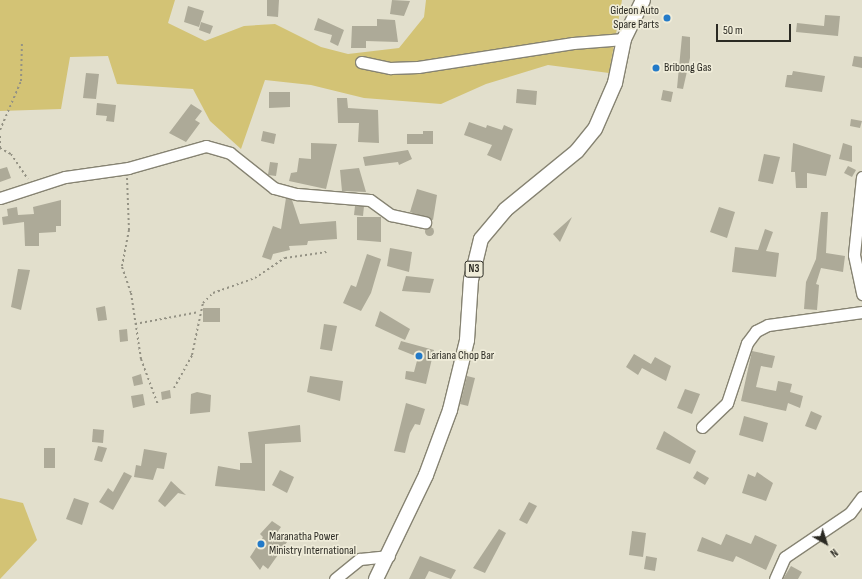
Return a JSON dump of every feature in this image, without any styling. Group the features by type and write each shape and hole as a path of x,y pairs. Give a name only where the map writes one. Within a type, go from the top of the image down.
{"main road":[{"name":"N3","path":"376,579 426,475 450,410 467,340 471,280 482,238 505,210 577,151 595,129 615,83 624,39 643,0"}],"street":[{"path":"361,62 390,68 418,68 573,43 624,39"},
{"path":"0,198 34,185 128,168 189,149 220,148 274,188 297,194 370,200 391,215 425,222"},
{"path":"862,177 854,255 862,294"},
{"path":"702,427 727,403 747,343 756,331 785,322 862,312"},
{"path":"775,579 785,557 850,513 862,497"},
{"path":"335,579 360,559 388,556"}],"path":[{"path":"0,130 21,81 22,41"},
{"path":"0,136 0,148 11,154 22,173 34,185"},
{"path":"128,168 129,230 122,267 135,324 141,359 158,405"},
{"path":"174,388 192,355 199,312 213,294 256,278 285,258 326,252"},
{"path":"135,324 162,322 199,312"}],"shaded area":[{"path":"0,0 175,0 168,23 205,41 244,26 275,24 321,47 348,54 399,48 424,17 426,0 622,0 609,73 548,65 486,84 441,104 364,98 311,85 265,80 241,149 210,121 193,89 117,84 108,56 70,57 61,109 0,111"},
{"path":"0,498 23,503 37,540 0,579"}],"building":[{"path":"267,0 279,0 278,17 267,16"},
{"path":"392,0 410,1 404,16 390,14"},
{"path":"188,6 204,11 199,27 184,22"},
{"path":"825,15 840,16 838,36 796,32 797,23 824,26"},
{"path":"318,18 344,30 338,46 330,42 332,35 314,30"},
{"path":"377,19 395,20 398,42 366,41 366,48 351,48 352,26 377,26"},
{"path":"201,22 213,26 210,34 199,30"},
{"path":"682,36 690,37 690,58 683,89 677,88"},
{"path":"854,56 862,57 862,68 852,66"},
{"path":"793,71 825,76 822,92 785,87 787,75 792,75"},
{"path":"86,73 99,74 96,99 83,98"},
{"path":"517,89 537,91 536,105 516,103"},
{"path":"663,90 673,92 671,102 661,100"},
{"path":"269,92 290,92 290,107 269,108"},
{"path":"337,98 347,98 348,108 378,110 379,143 358,142 359,123 338,123"},
{"path":"97,103 116,105 114,122 106,121 107,116 96,115"},
{"path":"191,104 202,111 195,120 200,123 186,142 169,133"},
{"path":"851,119 862,121 860,128 850,126"},
{"path":"469,122 486,128 487,125 502,130 504,125 513,129 501,161 487,155 492,145 464,135"},
{"path":"263,131 276,134 274,144 261,141"},
{"path":"423,131 433,131 433,144 407,144 407,134 423,134"},
{"path":"311,143 337,144 326,189 289,181 291,173 297,172 299,158 311,159"},
{"path":"793,143 831,155 826,176 807,173 807,188 796,188 795,172 791,172"},
{"path":"843,143 852,146 852,162 839,159"},
{"path":"408,150 412,159 399,165 398,162 365,166 363,157"},
{"path":"764,154 780,157 773,184 758,181"},
{"path":"270,162 278,163 276,176 268,175"},
{"path":"848,166 856,170 852,177 844,173"},
{"path":"7,167 11,178 0,182 0,169"},
{"path":"359,168 366,192 342,191 340,170"},
{"path":"417,189 437,195 433,220 410,212"},
{"path":"286,198 292,200 300,224 336,221 337,239 308,241 307,245 289,246 290,250 273,254 271,260 262,257 273,226 281,229"},
{"path":"61,200 61,226 56,226 56,232 39,233 39,246 25,246 24,222 3,225 2,217 8,216 7,209 17,207 18,215 34,214 33,207"},
{"path":"355,206 364,206 363,216 354,215"},
{"path":"719,207 735,212 727,238 710,232"},
{"path":"821,212 828,212 826,253 845,256 843,272 821,268 816,284 819,285 817,310 804,309 806,282 816,259"},
{"path":"357,217 381,217 381,242 357,240"},
{"path":"572,217 560,242 553,234"},
{"path":"427,227 431,227 433,231 431,235 427,235 425,233 425,229"},
{"path":"765,229 773,232 766,251 779,253 776,277 732,272 735,247 758,250"},
{"path":"390,248 412,252 409,272 387,266"},
{"path":"367,254 381,259 371,293 361,311 343,303 351,285 356,287"},
{"path":"18,269 30,270 21,310 11,307"},
{"path":"406,276 434,279 430,293 402,291"},
{"path":"105,306 107,320 98,321 96,308"},
{"path":"203,308 220,308 220,322 203,322"},
{"path":"380,311 410,329 405,340 375,326"},
{"path":"324,324 337,326 332,351 320,349"},
{"path":"127,329 128,341 120,342 119,330"},
{"path":"401,341 434,350 426,384 405,379 406,371 414,372 418,357 398,349"},
{"path":"752,351 775,356 772,368 761,366 756,387 776,391 778,381 792,384 790,392 803,396 800,408 788,403 786,411 741,401"},
{"path":"634,354 651,364 655,357 671,366 666,381 642,368 638,375 626,367"},
{"path":"141,374 143,384 134,386 132,377"},
{"path":"310,376 343,381 340,401 307,392"},
{"path":"467,376 475,378 468,406 460,404"},
{"path":"685,389 700,394 692,414 677,408"},
{"path":"170,390 171,398 162,400 161,392"},
{"path":"197,392 211,395 210,412 190,414 191,394"},
{"path":"143,394 145,405 133,408 131,396"},
{"path":"406,403 425,409 420,425 415,424 410,433 405,453 394,451"},
{"path":"811,411 822,416 816,430 805,426"},
{"path":"744,416 768,423 763,442 739,435"},
{"path":"300,425 301,442 265,444 265,491 215,486 218,466 240,470 240,463 252,463 248,432"},
{"path":"93,429 104,430 103,443 92,442"},
{"path":"664,431 696,451 690,464 656,449"},
{"path":"98,446 107,448 102,462 94,460"},
{"path":"44,448 55,448 55,468 44,468"},
{"path":"144,449 167,453 164,469 157,468 153,480 134,477 136,465 141,466"},
{"path":"280,470 294,477 287,493 272,485"},
{"path":"697,471 709,478 705,485 693,478"},
{"path":"124,472 132,476 113,510 99,502 108,488 113,492"},
{"path":"757,472 773,483 766,501 742,493 748,474 755,477"},
{"path":"171,481 186,495 178,493 165,507 158,501"},
{"path":"74,498 89,503 82,525 66,519"},
{"path":"529,502 537,506 527,524 519,520"},
{"path":"272,521 281,527 276,534 287,542 268,569 263,565 260,570 250,557 263,537 260,534"},
{"path":"499,529 506,533 485,573 473,568"},
{"path":"632,531 646,533 643,557 629,555"},
{"path":"726,534 751,544 755,535 777,545 766,570 736,556 733,562 697,551 702,537 721,545"},
{"path":"420,556 456,570 451,579 429,571 425,579 409,579"},
{"path":"646,556 657,558 655,571 644,569"},
{"path":"791,566 802,572 798,579 783,579"}],"place":[{"name":"Gideon Auto Spare Parts","path":"667,18"},
{"name":"Bribong Gas","path":"656,68"},
{"name":"Lariana Chop Bar","path":"419,356"},
{"name":"Maranatha Power Ministry International","path":"261,544"}]}
